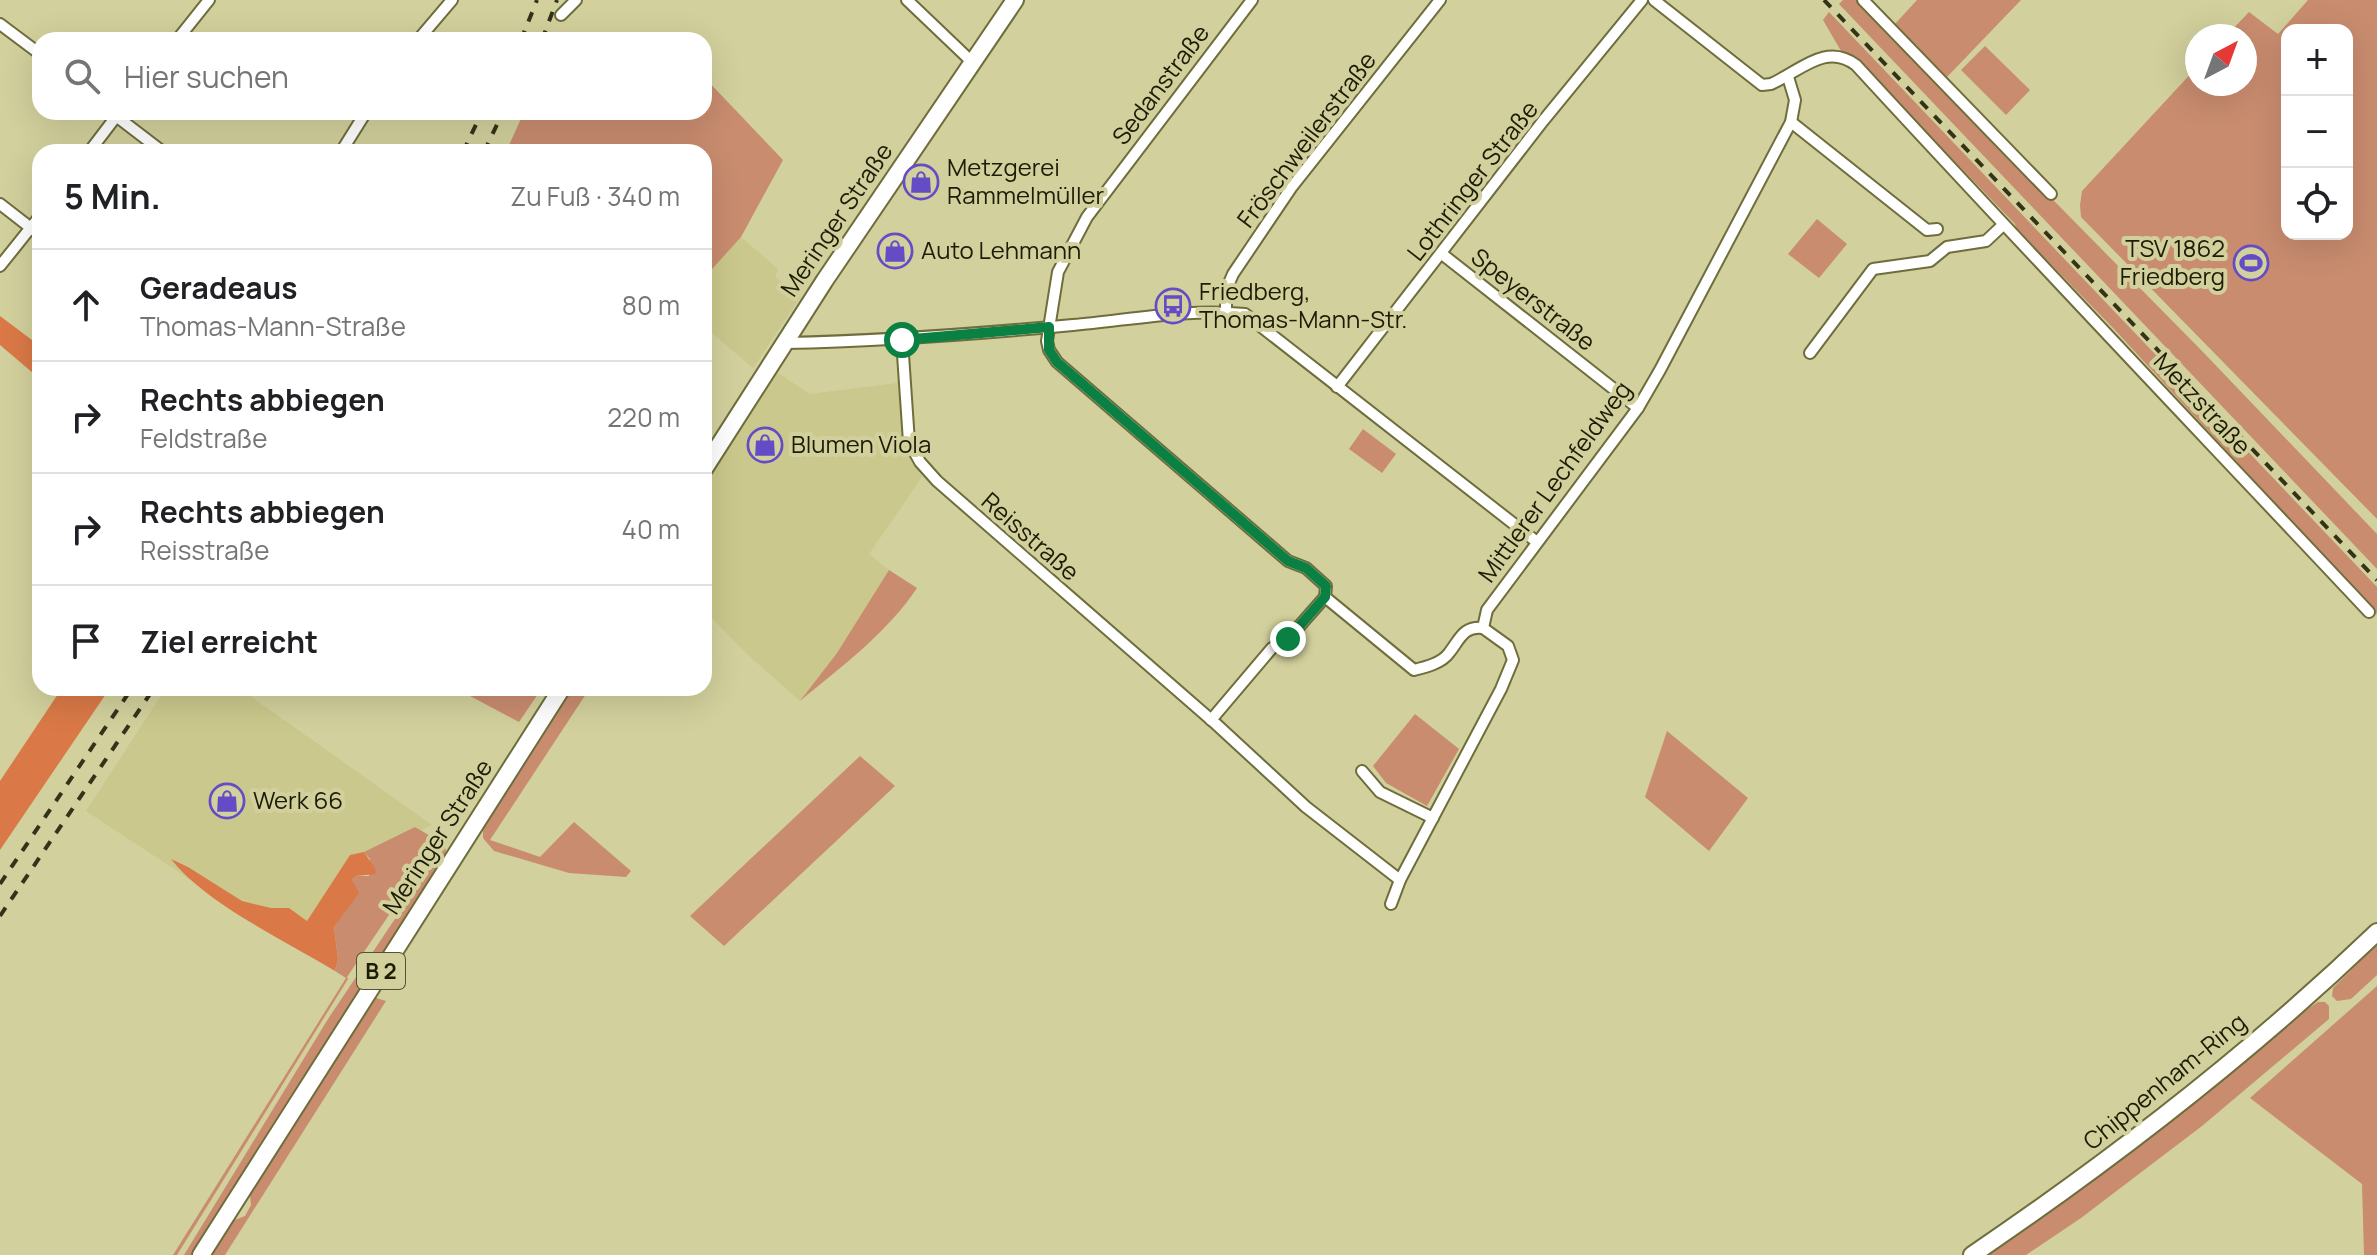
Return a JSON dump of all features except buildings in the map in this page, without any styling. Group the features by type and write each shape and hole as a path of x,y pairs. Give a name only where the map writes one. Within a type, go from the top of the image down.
{"main road":[{"name":"Meringer Straße","path":"712,457 1015,0"},
{"name":"Meringer Straße","path":"201,1255 557,696"},
{"name":"Chippenham-Ring","path":"1972,1255 2061,1194 2188,1097 2283,1018 2377,932"}],"street":[{"path":"183,32 209,0"},
{"path":"425,32 452,0"},
{"path":"561,15 576,0"},
{"path":"907,0 972,62"},
{"name":"Sedanstraße","path":"1049,327 1058,272 1087,217 1252,0"},
{"name":"Fröschweilerstraße","path":"1226,312 1226,290 1233,274 1298,178 1440,0"},
{"name":"Lothringer Straße","path":"1337,387 1543,121 1642,0"},
{"name":"Metzstraße","path":"1654,0 1757,83 1767,85 1788,77 1829,55 1845,57 1856,65 2369,612"},
{"path":"1863,0 2051,194"},
{"path":"0,24 32,48"},
{"path":"1788,77 1795,100 1791,122 1927,230 1937,229"},
{"path":"95,144 113,120"},
{"path":"125,120 154,144"},
{"path":"346,144 361,120"},
{"name":"Mittlerer Lechfeldweg","path":"1483,628 1487,610 1638,408 1791,122"},
{"path":"0,204 32,228"},
{"path":"1810,353 1873,269 1930,261 1947,247 1986,241 2003,225"},
{"path":"0,266 32,235"},
{"name":"Speyerstraße","path":"1442,254 1638,408"},
{"path":"785,343 902,340 1226,312 1245,314 1537,542"},
{"path":"1049,327 1049,350 1057,362 1288,561 1306,568 1326,586 1325,597 1288,639 1272,648 1211,720"},
{"name":"Reisstraße","path":"902,340 909,442 920,462 937,481 1306,807 1400,880"},
{"path":"1325,597 1414,670 1429,667 1448,655 1464,631 1475,627 1483,628 1508,646 1513,660 1501,689 1400,880 1391,904"},
{"path":"1362,771 1380,792 1433,818"}],"shaded area":[{"path":"1843,0 1856,0 2203,352 2377,534 2377,569 1839,4"},
{"path":"1917,0 2021,0 1947,77 1894,25"},
{"name":"TSV 1862 Friedberg","path":"2308,0 2377,0 2377,519 2081,217 2082,191 2185,80 2185,96 2257,96 2257,24 2238,24 2249,12 2278,34 2281,31 2281,240 2353,240 2353,24 2287,24"},
{"path":"1829,12 2377,587 2377,614 2114,329 2037,250 2017,235 2015,224 1853,56 1841,51 1823,20"},
{"path":"1985,46 2030,90 2006,115 1961,70"},
{"path":"712,85 783,160 741,237 712,269 712,144 510,144 520,120 712,120"},
{"path":"1817,219 1847,244 1819,278 1788,254"},
{"path":"741,237 778,269 775,277 801,296 753,368 712,333 712,269"},
{"path":"0,316 32,340 32,372 0,345"},
{"path":"778,373 810,394 898,383 903,440 922,477 869,554 889,570 837,653 800,701 712,618 712,472"},
{"path":"1363,429 1396,454 1382,473 1349,449"},
{"path":"889,570 917,588 878,635 800,701 837,653"},
{"path":"57,696 105,696 0,850 0,781"},
{"path":"161,696 250,696 432,825 350,865 293,947 86,811"},
{"path":"470,696 537,696 519,722"},
{"path":"566,696 585,696 490,840 540,857 574,822 631,871 626,877 569,873 494,851 483,838 483,825"},
{"path":"1415,714 1459,749 1427,806 1386,783 1373,766"},
{"path":"1667,731 1748,798 1709,851 1645,797"},
{"path":"860,756 895,786 724,946 690,916"},
{"path":"415,827 439,841 347,977 177,1255 173,1255 346,978 335,971 338,959 334,927 354,886 352,880 356,876 369,876 370,859 364,852"},
{"path":"443,847 446,849 445,855 214,1221 192,1255 184,1255 328,1019"},
{"path":"364,852 376,874 356,876 352,880 359,893 334,927 338,959 335,971 225,906 186,876 171,859 242,901 271,908 289,908 307,921 350,855"},
{"path":"2377,944 2377,975 2351,999 2337,1001 2332,996 2333,988"},
{"path":"2377,986 2377,1255 2364,1255 2362,1184 2250,1098"},
{"path":"373,997 386,1001 225,1255 210,1255 232,1221 245,1216 251,1205 250,1195"},
{"path":"2318,1002 2329,1006 2329,1019 2202,1126 2081,1218 2026,1255 1985,1255 2161,1130 2295,1017"}],"railway":[{"path":"524,32 537,0"},
{"path":"545,32 557,0"},
{"path":"1824,0 2377,580"},
{"path":"467,144 478,120"},
{"path":"488,144 499,120"},
{"path":"0,884 127,696"},
{"path":"0,916 149,696"}],"place":[{"name":"Metzgerei Rammelmüller","path":"921,182"},
{"name":"Auto Lehmann","path":"895,251"},
{"name":"TSV 1862 Friedberg","path":"2251,263"},
{"name":"Friedberg, Thomas-Mann-Str.","path":"1173,306"},
{"name":"Blumen Viola","path":"765,445"},
{"name":"Werk 66","path":"227,801"}],"route":[{"path":"902,340 1049,327 1049,350 1057,362 1288,561 1306,568 1326,586 1325,597 1288,639"}]}
